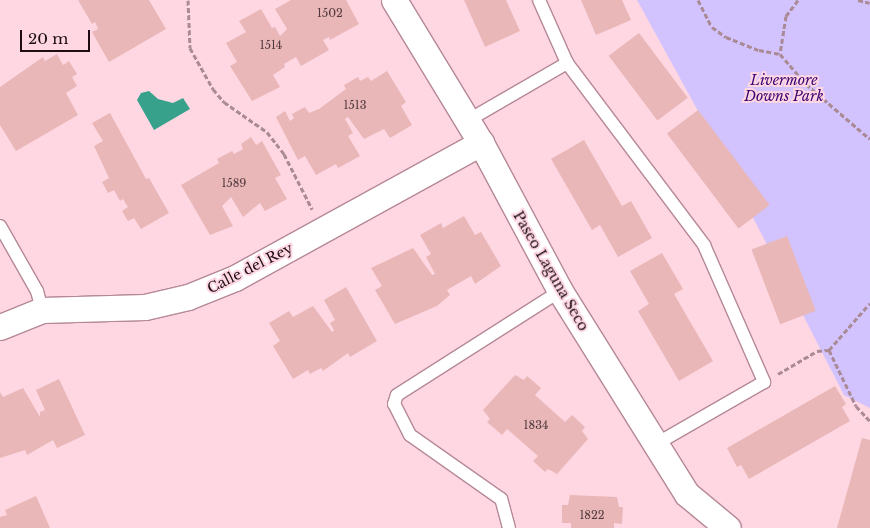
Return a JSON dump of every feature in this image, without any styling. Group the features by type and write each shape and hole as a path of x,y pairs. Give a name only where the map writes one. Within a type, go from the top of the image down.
{"street":[{"name":"Paseo Laguna Seco","path":"394,0 480,143 560,292 687,494 728,528"},
{"name":"Calle del Rey","path":"0,327 42,310 145,307 188,297 235,278 480,143"}],"lane":[{"path":"539,0 567,63 704,244 764,382 656,444"},
{"path":"467,121 567,63"},
{"path":"0,226 37,291 42,310"},
{"path":"509,528 501,499 410,435 394,404 397,395 404,390 560,292"}],"path":[{"path":"188,0 190,48 213,89 224,102 267,132 284,154 314,212"},
{"path":"698,0 712,27 726,37 759,50 780,54 806,84 870,139"},
{"path":"780,54 786,16 798,0"},
{"path":"858,0 870,4"},
{"path":"764,382 817,351 829,350 870,303"},
{"path":"829,350 856,406 870,422"}],"green space":[{"name":"Livermore Downs Park","path":"637,0 870,0 870,408 844,395 703,120"}],"shaded area":[{"path":"149,91 158,99 173,103 183,98 190,109 154,130 137,100 141,93"}],"building":[{"path":"78,0 149,0 166,29 109,62 92,32 98,29 95,22 92,24"},
{"path":"291,0 346,0 359,24 330,40 329,37 323,40 329,50 301,66 296,57 284,64 285,67 273,75 280,87 252,101 230,66 237,62 226,43 246,32 239,21 261,9 272,28 275,27 280,36 287,29 275,9"},
{"path":"464,0 506,0 520,31 485,47"},
{"path":"581,0 622,0 631,20 596,35"},
{"path":"639,33 688,98 657,121 609,56"},
{"path":"57,54 63,65 69,61 77,74 72,77 77,86 66,93 78,115 16,151 0,125 0,87 43,57 45,61"},
{"path":"387,71 406,102 401,106 412,125 390,138 384,129 364,139 348,117 345,119 353,133 348,136 360,156 338,168 336,164 316,175 305,156 298,160 276,117 285,111 290,121 294,118 292,114 305,107 309,113 319,109 346,89 344,85 358,77 360,81 368,77 371,81"},
{"path":"698,110 770,205 738,229 667,133"},
{"path":"110,113 146,179 149,178 169,213 141,229 134,218 128,221 122,211 128,207 123,199 120,201 114,190 108,193 102,182 109,178 94,146 103,141 92,123"},
{"path":"251,137 256,145 262,141 281,175 275,178 287,199 265,211 260,203 243,217 231,197 222,206 233,226 210,235 181,185 219,163 217,159 232,151 234,154 243,149 241,144"},
{"path":"584,140 622,206 631,201 652,238 618,257 600,225 592,230 551,159"},
{"path":"464,216 475,235 481,232 501,266 475,284 471,276 447,290 450,295 437,306 395,324 375,290 382,286 371,268 413,248 432,275 435,274 426,257 431,254 420,235 441,223 443,228"},
{"path":"787,236 816,311 780,324 752,250"},
{"path":"662,253 683,289 674,294 713,361 679,381 638,311 649,304 630,271"},
{"path":"346,287 377,341 350,357 348,353 323,371 321,368 310,374 308,370 293,379 273,346 280,341 269,323 289,311 293,317 313,306 332,332 334,330 330,323 335,320 324,300"},
{"path":"515,375 524,380 527,376 541,388 535,395 565,422 572,415 585,427 582,431 588,439 557,474 548,469 545,472 533,461 538,456 507,429 502,435 487,422 490,419 483,410"},
{"path":"59,379 85,435 57,448 53,440 27,455 25,450 0,458 0,392 3,397 23,388 40,417 40,412 45,410 36,390"},
{"path":"835,386 846,404 842,407 850,421 749,479 741,465 737,467 727,448"},
{"path":"862,438 870,440 870,528 837,528"},
{"path":"570,495 617,497 619,507 623,507 622,524 614,523 614,528 571,528 571,523 562,523 562,505 568,505"},
{"path":"36,496 50,528 0,528 0,517 7,515 5,510"}]}
